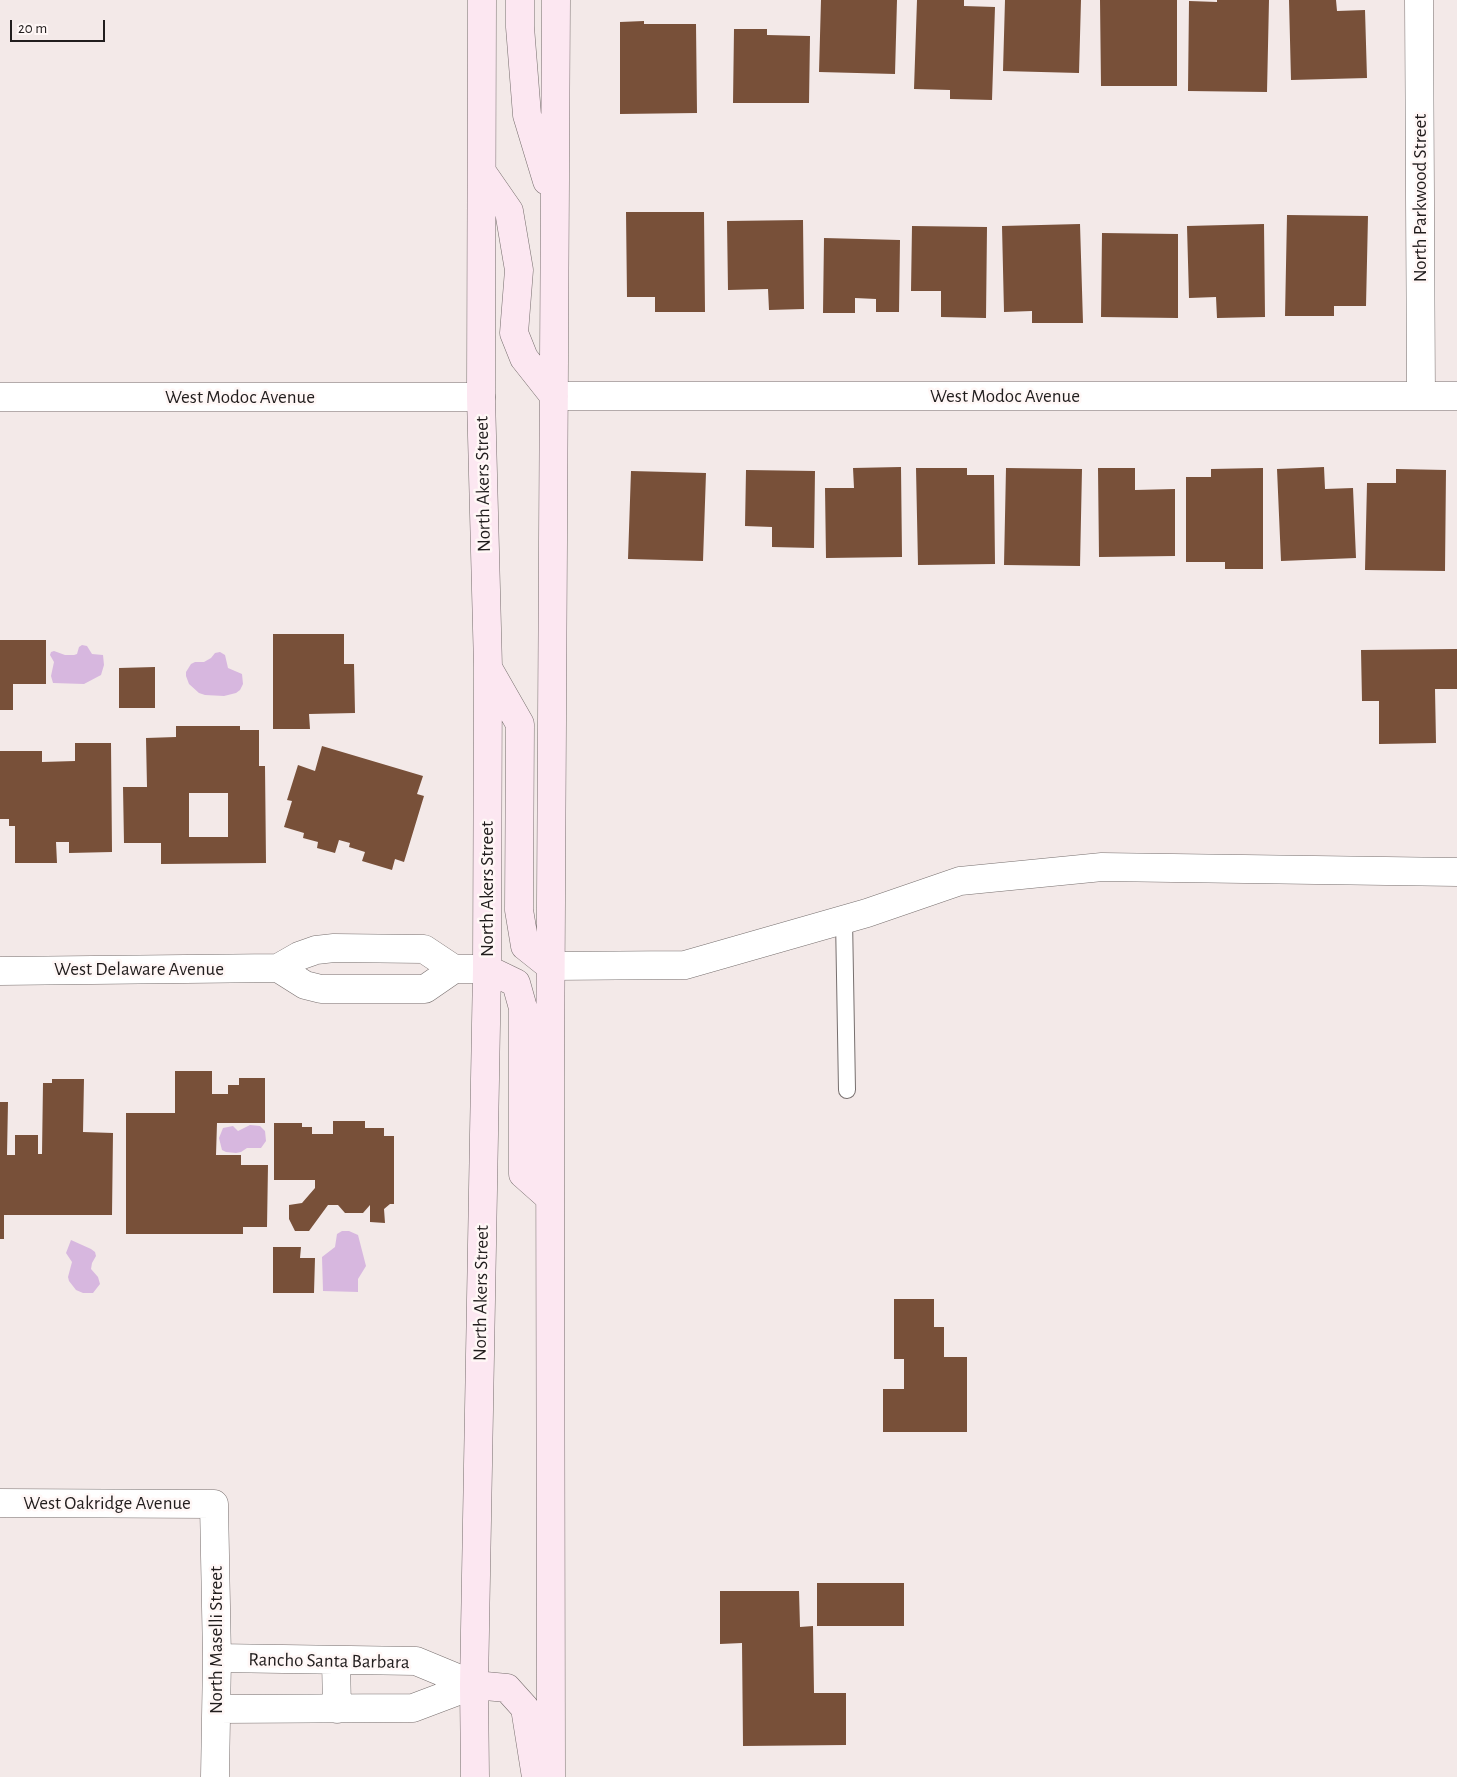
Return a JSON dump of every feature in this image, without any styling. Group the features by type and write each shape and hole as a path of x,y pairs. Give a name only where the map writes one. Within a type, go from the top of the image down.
{"main road":[{"name":"North Akers Street","path":"475,1777 474,1686 487,969 488,667 481,397 482,0"},
{"path":"520,0 526,115 555,209"},
{"path":"551,1777 550,966 556,0"},
{"path":"482,172 509,211 519,270 514,333 524,358 554,396"},
{"path":"488,667 520,724 519,910 525,946 550,966"},
{"path":"487,969 516,984 523,1008 523,1174 550,1198"},
{"path":"474,1686 507,1688 525,1708 536,1777"}],"street":[{"name":"North Parkwood Street","path":"1420,0 1420,396"},
{"name":"West Modoc Avenue","path":"554,396 1457,396"},
{"name":"West Modoc Avenue","path":"0,397 481,397"},
{"path":"550,966 685,965 844,919 960,881 1102,867 1457,872"},
{"name":"West Delaware Avenue","path":"0,971 278,968 299,956 316,950 334,948 424,949 454,969"},
{"path":"360,948 360,989"},
{"path":"278,968 305,984 321,989 425,989 454,969 487,969"},
{"name":"West Oakridge Avenue","path":"0,1503 214,1504"},
{"name":"North Maselli Street","path":"214,1504 215,1777"},
{"name":"Rancho Santa Barbara","path":"216,1658 416,1661 474,1686"},
{"path":"336,1660 337,1708"},
{"path":"216,1709 413,1708 474,1686"}],"lane":[{"path":"844,919 847,1090"}],"shaded area":[{"path":"82,645 87,646 92,654 103,655 104,665 101,675 84,684 53,683 51,676 54,662 50,655 51,652 74,655 77,654 79,647"},
{"path":"220,652 225,655 228,668 242,674 243,684 240,690 224,696 199,693 189,684 186,672 191,664 204,662 215,653"},
{"path":"250,1125 260,1126 265,1131 266,1141 261,1148 247,1148 236,1153 222,1150 219,1138 223,1128 233,1126 238,1131"},
{"path":"342,1231 349,1231 358,1235 366,1266 358,1279 358,1292 323,1291 322,1257 335,1247 337,1234"},
{"path":"71,1240 95,1252 96,1256 91,1269 98,1277 100,1284 93,1293 83,1293 76,1290 69,1281 68,1277 72,1262 66,1253"}],"building":[{"path":"821,0 897,0 895,74 819,72"},
{"path":"917,0 964,0 964,6 995,7 992,100 950,99 950,90 914,89"},
{"path":"1005,0 1081,0 1079,73 1003,71"},
{"path":"1100,0 1177,0 1177,86 1101,86"},
{"path":"1217,0 1269,0 1267,92 1188,91 1189,1 1217,2"},
{"path":"1289,0 1336,0 1337,11 1365,10 1367,78 1291,80"},
{"path":"644,21 644,24 696,24 697,113 620,114 620,22"},
{"path":"734,29 767,29 767,35 810,36 809,103 733,103"},
{"path":"626,212 704,212 705,312 655,312 655,297 627,297"},
{"path":"1287,215 1368,216 1366,306 1334,306 1334,316 1285,316"},
{"path":"803,220 804,309 769,310 768,289 728,290 727,221"},
{"path":"1080,224 1083,323 1032,323 1032,311 1004,312 1002,226"},
{"path":"1264,224 1265,317 1217,318 1216,297 1189,298 1187,226"},
{"path":"912,226 987,227 986,318 941,317 941,291 911,291"},
{"path":"1102,233 1178,234 1178,318 1101,317"},
{"path":"824,238 900,240 899,312 876,312 876,299 855,298 855,313 823,313"},
{"path":"901,467 902,557 826,558 825,488 854,488 853,468"},
{"path":"1324,467 1325,489 1353,488 1356,558 1281,561 1277,469"},
{"path":"916,468 967,468 967,475 994,475 995,564 918,565"},
{"path":"1006,468 1082,469 1080,566 1004,565"},
{"path":"1098,468 1135,468 1135,490 1175,489 1175,556 1099,557"},
{"path":"1263,468 1263,569 1225,569 1225,562 1186,562 1186,477 1211,477 1211,469"},
{"path":"1396,469 1446,470 1445,571 1365,570 1367,483 1396,483"},
{"path":"746,470 815,471 814,548 772,547 772,527 745,526"},
{"path":"631,471 706,473 703,561 628,559"},
{"path":"273,634 344,634 344,664 354,664 355,713 309,714 310,729 273,729"},
{"path":"0,640 46,640 46,684 13,684 13,710 0,710"},
{"path":"1457,649 1457,689 1435,689 1436,743 1379,744 1379,701 1362,701 1361,650"},
{"path":"155,667 155,708 119,708 119,668"},
{"path":"176,726 240,726 240,730 259,730 259,766 265,766 266,863 161,864 161,843 124,843 123,787 147,787 146,738 176,737","holes":["189,793 228,793 228,837 189,837"]},
{"path":"75,743 111,743 112,852 69,853 69,842 56,842 57,863 15,863 15,826 9,826 9,819 0,819 0,751 42,751 42,762 75,761"},
{"path":"322,746 423,776 417,794 424,796 404,862 395,859 392,870 362,861 365,852 349,847 350,843 339,840 335,853 317,848 318,842 303,838 304,833 284,827 292,801 287,800 298,765 315,771"},
{"path":"175,1071 212,1071 212,1094 228,1094 228,1085 239,1085 239,1078 265,1078 265,1123 217,1123 216,1155 241,1155 241,1165 268,1165 267,1227 243,1227 243,1234 126,1234 126,1113 175,1113"},
{"path":"52,1079 84,1079 83,1132 113,1133 112,1215 4,1215 4,1239 0,1239 0,1102 8,1102 7,1155 15,1155 15,1135 38,1135 38,1154 42,1154 43,1083 52,1083"},
{"path":"333,1121 365,1121 365,1128 384,1128 384,1136 394,1136 394,1204 390,1204 384,1209 385,1223 370,1222 370,1205 363,1213 345,1213 338,1205 328,1205 309,1231 295,1231 289,1219 289,1205 302,1203 315,1188 315,1180 274,1180 274,1123 302,1123 302,1127 312,1127 312,1134 333,1134"},
{"path":"273,1247 301,1247 300,1258 315,1258 314,1293 273,1293"},
{"path":"894,1299 934,1299 934,1327 944,1327 944,1357 967,1357 967,1432 883,1432 883,1389 904,1389 904,1359 894,1359"},
{"path":"817,1583 904,1583 904,1626 817,1626"},
{"path":"720,1591 799,1591 800,1627 813,1626 814,1693 846,1693 846,1745 743,1746 742,1643 720,1644"}]}
